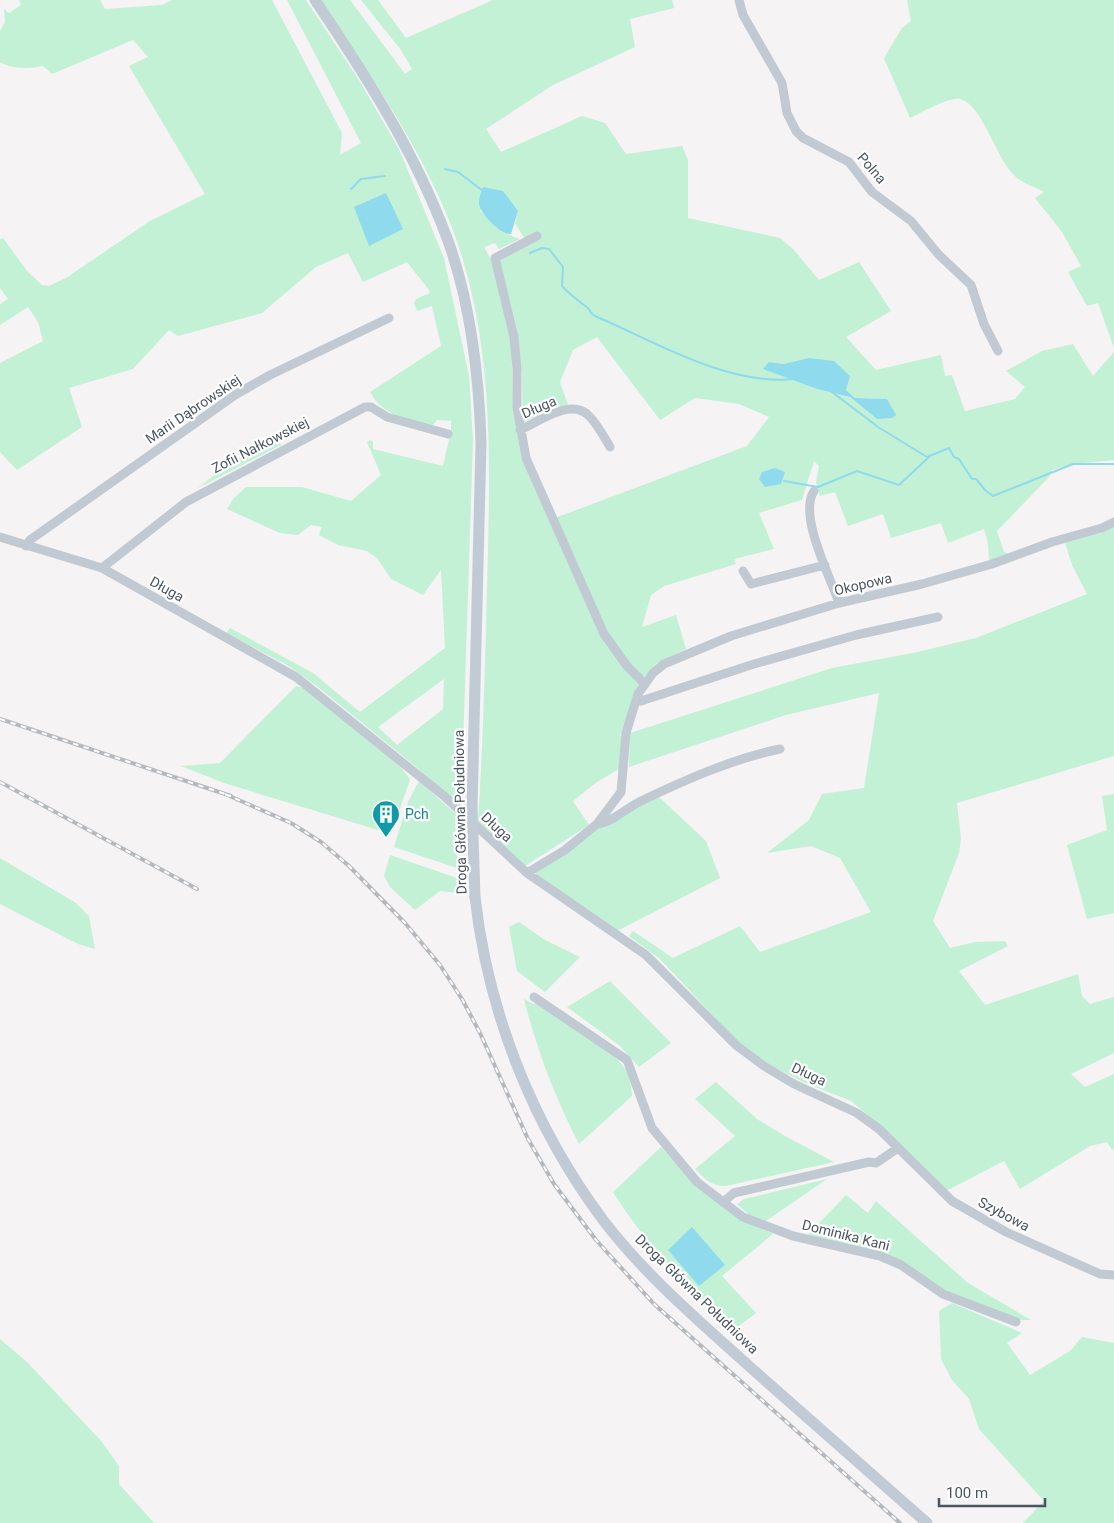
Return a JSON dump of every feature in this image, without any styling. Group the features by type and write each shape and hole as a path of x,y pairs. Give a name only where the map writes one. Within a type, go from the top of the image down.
{"main road":[{"name":"Droga Główna Południowa","path":"315,0 378,96 416,167 446,237 468,316 477,373 481,442 472,807 475,896 491,984 519,1072 562,1158 604,1220 636,1259 694,1316 927,1523"}],"street":[{"name":"Polna","path":"739,0 743,15 769,57 782,83 787,113 796,131 803,138 849,162 872,192 911,221 939,255 971,285 984,324 998,351"},
{"path":"537,236 495,258 514,337 520,430 526,458 604,634 627,666 645,684"},
{"name":"Marii Dąbrowskiej","path":"26,546 30,540 235,395 270,375 389,318"},
{"name":"Zofii Nałkowskiej","path":"102,568 186,502 365,406 371,407 387,417 448,434"},
{"name":"Długa","path":"520,430 565,409 580,410 588,415 610,447"},
{"path":"814,491 811,496 808,514 839,603"},
{"name":"Okopowa","path":"527,873 565,850 597,824 621,792 626,733 636,701 653,672 679,657 731,636 839,603 922,584 992,564 1052,542 1102,528 1114,522"},
{"name":"Długa","path":"0,537 102,568 296,677 444,796 527,873 646,955 737,1046 764,1066 794,1084 857,1113 879,1129 898,1148"},
{"path":"743,571 751,584 825,565"},
{"path":"636,701 795,652 938,617"},
{"name":"Okopowa","path":"597,824 606,823 639,802 709,772 780,749"},
{"name":"Dominika Kani","path":"534,996 627,1060 652,1128 697,1182 743,1217 793,1236 880,1256 901,1265 943,1294 1016,1322"},
{"path":"723,1202 734,1193 868,1162 876,1163 898,1148"},
{"name":"Szybowa","path":"898,1148 952,1201 1006,1232 1100,1274 1114,1275"}],"green space":[{"path":"19,0 100,0 105,9 162,5 172,0 272,0 342,133 340,155 361,143 287,0 306,0 359,80 399,149 444,258 469,376 473,440 461,808 415,766 318,687 287,665 226,633 230,628 313,673 360,712 445,648 441,570 423,595 391,579 377,558 367,551 338,545 319,535 322,527 311,525 298,535 280,533 227,509 233,499 246,487 302,487 351,501 381,475 367,442 370,440 373,442 373,449 443,466 451,431 451,421 437,420 432,426 396,415 382,407 370,392 441,346 432,306 417,311 414,303 416,299 430,293 429,290 407,262 363,282 348,253 316,267 262,313 178,336 169,330 133,369 69,388 82,427 17,470 0,452 0,363 43,341 38,322 28,307 0,325 0,304 8,299 0,288 0,239 3,238 27,271 42,285 49,286 66,278 150,221 205,194 129,66 148,57 133,40 52,74 43,66 27,68 10,66 0,62 0,31 5,22 4,9 9,13 21,5","holes":["444,679 443,709 397,745 378,727"]},
{"path":"321,0 350,0 405,74 412,69 401,50 361,0 378,0 406,38 493,0 672,0 674,8 630,19 635,47 553,85 486,129 501,152 582,116 605,123 626,154 682,146 688,160 688,218 780,238 793,249 819,280 859,262 891,311 846,337 876,370 941,355 945,376 952,375 965,411 1015,399 1025,387 1006,371 1042,351 1073,344 1093,376 1114,352 1114,460 1072,464 1052,470 1050,476 997,531 1004,552 1011,555 989,562 988,543 984,529 948,543 941,523 891,538 883,514 848,526 835,492 820,496 816,482 819,466 814,461 802,500 759,513 774,549 734,559 736,564 664,586 651,595 642,627 676,615 686,649 656,664 644,677 629,661 603,623 555,518 747,446 769,417 739,404 695,398 660,420 597,337 573,350 560,382 568,405 553,408 523,423 522,375 517,329 499,259 528,243 515,224 518,211 480,210 498,228 520,239 499,249 495,243 484,247 493,263 511,339 513,401 521,457 600,635 640,684 620,736 623,736 621,768 597,782 573,801 589,825 525,866 478,823 483,735 489,451 483,359 466,269 451,225 424,166 375,82","holes":["769,362 784,364 846,390 855,398 887,399 877,419 850,397 817,389 764,369"]},
{"path":"907,0 1114,0 1114,348 1098,303 1087,306 1068,272 1081,266 1062,232 1035,198 1044,192 1020,180 1009,170 976,111 968,103 955,99 910,118 884,58 902,28 911,21"},
{"path":"276,434 281,445 198,488 223,468"},
{"path":"1114,526 1114,756 957,803 961,838 959,853 933,921 950,948 975,942 1005,941 1008,946 959,971 985,1005 1078,974 1082,996 1090,1004 1114,997 1114,1053 1071,1074 1085,1087 1114,1074 1114,1149 1112,1150 1107,1142 1090,1146 1020,1189 1004,1161 946,1191 888,1132 851,1101 803,1082 768,1064 739,1043 660,959 629,936 633,931 673,958 740,926 760,952 871,912 840,858 811,846 767,853 809,820 822,794 864,788 879,693 786,715 629,767 630,733 832,668 913,653 976,638 1087,594 1072,565 1065,543 1101,533"},
{"path":"296,686 303,688 376,744 402,768 410,780 391,834 224,783 181,766 220,763"},
{"path":"419,781 457,815 457,868 394,847 408,802"},
{"path":"1114,794 1114,913 1087,919 1067,845 1107,830 1102,796"},
{"path":"658,796 706,841 720,878 617,931 535,875 537,871 598,827 607,826 639,805"},
{"path":"390,855 460,879 459,893 440,891 415,910 390,887 384,876"},
{"path":"0,858 76,903 89,916 95,949 78,944 0,904"},
{"path":"519,922 545,940 580,957 545,992 517,971 509,927"},
{"path":"610,981 671,1043 639,1067 619,1045 567,1007"},
{"path":"524,999 534,1004 539,1002 596,1040 616,1058 629,1077 632,1096 579,1144 547,1073"},
{"path":"716,1082 757,1119 834,1162 726,1186 716,1185 709,1181 695,1169 735,1136 695,1099"},
{"path":"661,1147 686,1173 726,1208 773,1234 722,1276 756,1313 735,1329 701,1299 669,1265 625,1211 613,1192"},
{"path":"827,1179 763,1223 754,1219 737,1204 744,1199"},
{"path":"846,1195 868,1213 876,1201 968,1283 1031,1320 1013,1320 950,1295 891,1256 807,1236"},
{"path":"952,1303 1022,1333 1007,1343 1030,1375 1070,1351 1082,1337 1114,1343 1114,1523 1023,1523 1044,1501 979,1429 969,1399 952,1380 941,1359 939,1311"},
{"path":"0,1339 28,1363 102,1442 119,1466 119,1484 154,1523 0,1523"}],"water":[{"path":"483,187 503,191 518,211 511,234 496,227 482,211 479,202"},
{"path":"386,193 403,229 369,246 354,207"},
{"path":"809,358 834,361 850,376 846,390 855,398 887,399 896,415 892,418 877,419 850,397 817,389 763,369 769,362 784,364"},
{"path":"775,468 785,472 781,484 765,487 759,479 762,472"},
{"path":"692,1227 725,1265 699,1286 668,1250"}],"waterway":[{"path":"445,169 458,172 483,191"},
{"path":"351,189 361,179 385,176"},
{"path":"530,253 542,248 549,249 563,267 562,286 594,315 666,349 717,369 743,376 794,379"},
{"path":"832,392 878,427 927,457 949,448 972,479 976,479 993,496 1073,464 1114,464"},
{"path":"784,481 818,487 857,471 899,485 929,457"}],"railway":[{"path":"0,719 231,796"},
{"path":"0,782 197,889"},
{"path":"225,794 291,823 321,842 349,866 405,923 440,965 462,999 480,1033 528,1139 554,1184 596,1240 654,1304 900,1523"}],"place":[{"name":"Pch","path":"386,838"}]}
